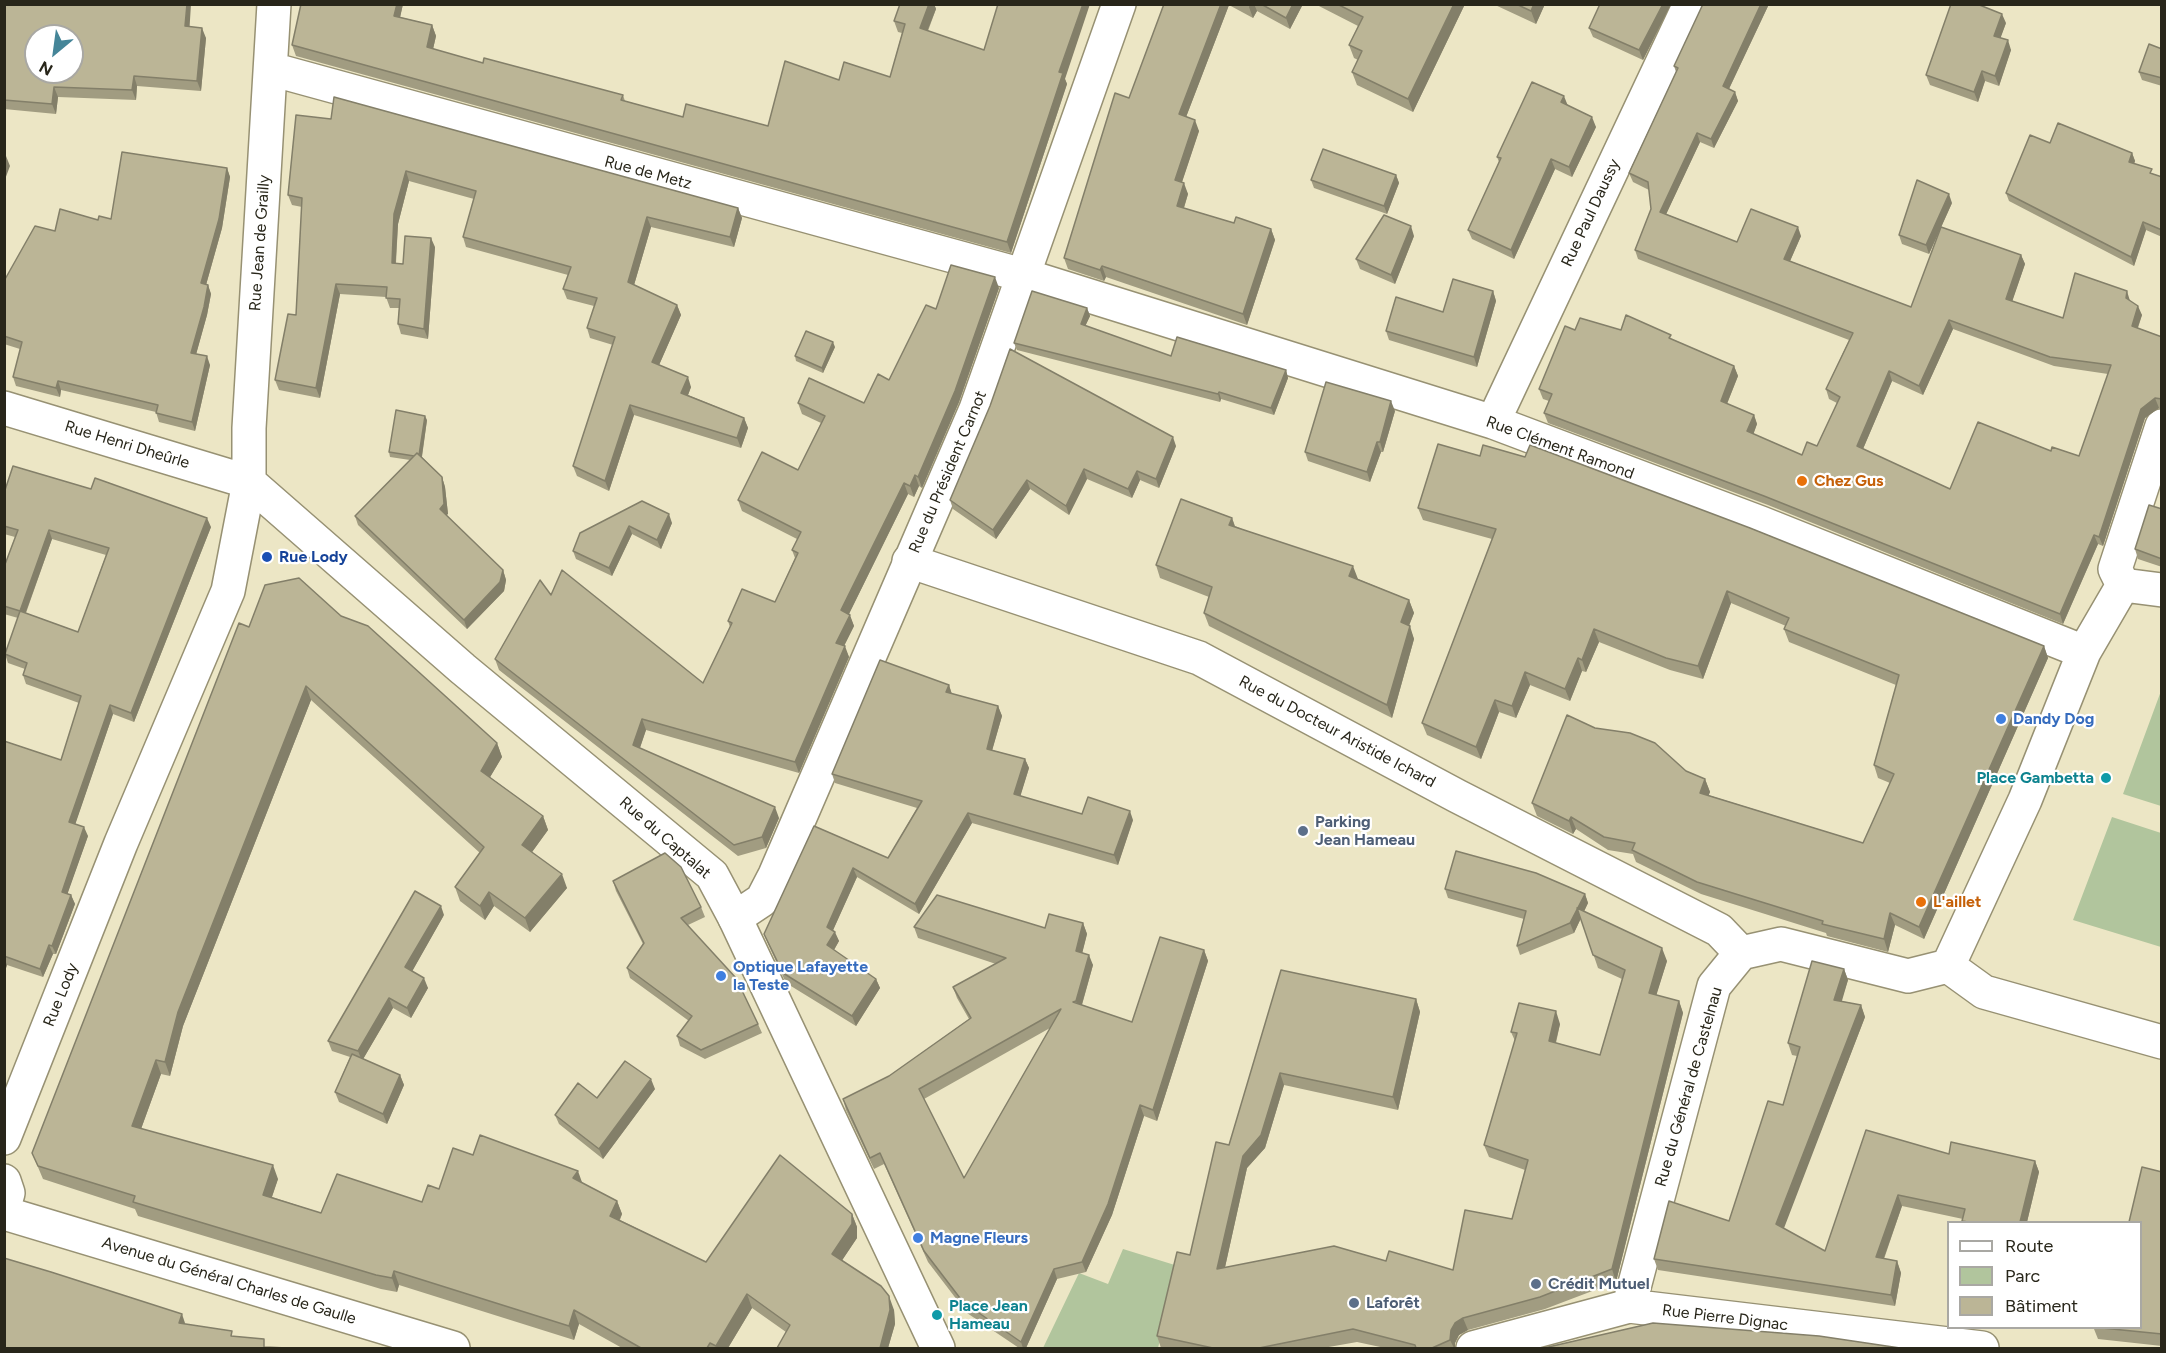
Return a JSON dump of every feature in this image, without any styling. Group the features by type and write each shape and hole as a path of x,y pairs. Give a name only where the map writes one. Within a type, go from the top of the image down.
{"street":[{"name":"Rue Jean de Grailly","path":"249,482 249,428 274,4"},
{"name":"Rue du Président Carnot","path":"735,918 762,900 776,875 909,561 976,410 1026,276 1119,4"},
{"name":"Rue Paul Daussy","path":"1493,422 1690,4"},
{"name":"Rue de Metz","path":"271,69 1026,276"},
{"name":"Rue Clément Ramond","path":"1026,276 1493,422 1761,523 2084,652"},
{"name":"Rue Henri Dheûrle","path":"4,408 249,482"},
{"path":"2123,585 2115,569 2162,426"},
{"name":"Rue du Captalat","path":"249,482 463,669 712,876 735,918 938,1348"},
{"name":"Rue Lody","path":"4,1138 121,843 228,591 249,482"},
{"name":"Rue du Docteur Aristide Ichard","path":"909,561 1200,658 1430,782 1719,930 1741,953"},
{"path":"1948,966 2025,800 2084,652 2123,585"},
{"path":"2123,585 2162,590"},
{"path":"1741,953 1780,944 1908,976 1948,966 1984,992 2162,1042"},
{"name":"Rue du Général de Castelnau","path":"1629,1306 1714,986 1741,953"},
{"path":"4,1181 8,1193 4,1207"},
{"name":"Avenue du Général Charles de Gaulle","path":"4,1213 453,1348"},
{"name":"Rue Pierre Dignac","path":"1473,1348 1629,1306 1982,1348"}],"green space":[{"path":"2161,691 2162,806 2123,794"},
{"path":"2112,817 2161,833 2161,947 2073,920"},
{"path":"1123,1249 1178,1266 1158,1348 1043,1348 1079,1273 1108,1284"}],"building":[{"path":"4,4 187,4 185,26 202,28 197,81 134,76 132,90 54,87 52,104 4,100"},
{"path":"301,4 397,4 394,16 432,25 427,47 483,63 484,58 623,95 621,100 683,117 686,104 768,126 785,61 839,80 844,62 890,77 905,24 894,21 900,4 929,4 920,28 984,50 998,4 1083,4 1059,72 1063,73 1007,242 292,45"},
{"path":"1164,4 1221,4 1179,114 1195,120 1175,180 1184,183 1177,206 1234,223 1236,217 1271,229 1243,314 1102,266 1100,270 1064,258 1115,93 1129,98"},
{"path":"1261,4 1293,4 1286,18"},
{"path":"1337,4 1454,4 1408,99 1352,72 1362,51 1349,45 1363,17"},
{"path":"1516,4 1534,4 1531,11"},
{"path":"1600,4 1663,4 1639,50 1589,28"},
{"path":"1703,4 1761,4 1723,86 1735,92 1711,139 1697,133 1660,212 1737,242 1751,209 1798,227 1784,259 1911,307 1941,227 2021,255 2006,299 2063,318 2075,273 2127,291 2126,298 2138,306 2132,326 2162,337 2162,399 2155,398 2141,409 2099,537 2094,535 2060,614 1764,496 1544,413 1552,394 1539,389 1565,326 1575,330 1580,318 1621,330 1626,315 1671,335 1669,338 1734,366 1721,401 1754,415 1747,431 1802,455 1807,442 1817,446 1840,397 1826,389 1853,333 1635,250 1651,209 1648,182 1629,173 1678,68 1674,66","holes":["1949,320 2050,357 2111,365 2079,456 2052,447 2051,451 1978,422 1950,489 1857,446 1889,371 1919,386"]},
{"path":"1951,4 1977,4 2002,14 1994,36 2008,40 2002,57 1995,76 1982,71 1974,92 1926,75"},
{"path":"2149,44 2162,49 2162,78 2139,72"},
{"path":"1532,82 1564,96 1561,102 1592,117 1569,167 1551,159 1511,250 1468,230 1501,158 1497,157"},
{"path":"334,97 738,208 730,237 647,217 628,282 677,305 652,362 688,377 681,393 744,418 737,438 630,405 605,481 573,466 615,337 587,328 597,298 563,289 571,267 463,237 476,191 406,171 394,214 392,263 403,264 405,236 431,238 424,329 398,324 400,299 386,298 387,287 336,284 316,388 275,380 288,314 296,315 302,198 288,195 296,115 331,119"},
{"path":"2058,123 2132,153 2129,162 2152,169 2150,173 2162,177 2162,230 2143,222 2131,257 2006,193 2030,135 2050,143"},
{"path":"1323,149 1396,175 1384,206 1311,180"},
{"path":"122,152 227,168 219,219 201,283 208,285 204,307 191,353 207,356 192,422 156,413 158,405 58,381 56,388 13,377 22,342 4,336 4,281 35,226 55,231 60,209 98,220 99,216 111,219"},
{"path":"1917,180 1949,194 1926,245 1899,235"},
{"path":"1384,215 1411,226 1391,275 1356,259"},
{"path":"951,265 995,277 955,391 918,477 915,475 910,486 904,483 841,610 850,615 836,643 845,646 795,762 642,719 633,745 775,807 762,837 734,845 495,659 540,580 551,595 562,570 703,683 732,623 728,621 742,589 775,602 798,553 792,550 801,532 738,500 762,452 798,470 825,416 798,403 809,378 864,403 878,374 889,380 926,305 936,309"},
{"path":"1453,279 1493,291 1474,357 1386,331 1396,297 1443,312"},
{"path":"1032,291 1087,308 1081,324 1171,356 1177,337 1286,370 1271,408 1219,392 1218,394 1014,343"},
{"path":"806,331 833,342 822,368 795,356"},
{"path":"1010,349 1173,437 1156,479 1137,471 1128,489 1084,469 1066,506 1027,480 993,530 950,500 990,406"},
{"path":"1326,382 1391,401 1380,442 1377,442 1367,472 1305,452"},
{"path":"396,410 425,416 419,455 389,452"},
{"path":"1438,444 1480,456 1483,445 1525,457 1530,445 1750,528 2044,646 1919,927 1890,913 1884,939 1822,924 1823,921 1697,882 1632,850 1635,843 1604,837 1571,817 1569,821 1532,803 1567,715 1595,728 1630,733 1655,743 1686,771 1705,779 1700,793 1863,843 1894,774 1874,765 1899,675 1784,629 1789,618 1727,591 1698,666 1666,658 1594,629 1582,660 1578,658 1565,689 1525,672 1512,706 1495,700 1476,747 1422,723 1496,529 1418,508"},
{"path":"417,453 442,477 444,504 440,509 503,570 500,582 464,620 355,516"},
{"path":"13,466 91,489 95,478 207,518 131,713 110,705 69,822 84,827 62,892 71,895 52,946 49,945 40,969 4,956 4,741 61,760 81,696 23,675 27,663 5,654 20,611 4,606 4,567 18,530 4,526 4,493","holes":["49,530 109,548 78,632 20,611"]},
{"path":"1181,499 1232,518 1229,525 1353,566 1349,576 1409,600 1401,622 1410,626 1387,705 1204,613 1212,587 1156,565"},
{"path":"642,501 669,514 657,540 629,526 609,568 573,551 580,533"},
{"path":"2149,505 2162,509 2162,559 2135,549"},
{"path":"299,578 341,616 368,626 497,743 481,771 543,816 522,845 562,874 525,918 489,892 480,906 455,887 484,847 306,686 178,1012 165,1062 156,1060 132,1126 273,1165 263,1195 321,1213 337,1174 422,1202 428,1185 439,1189 453,1148 473,1155 480,1135 578,1171 573,1178 617,1201 610,1216 706,1262 780,1155 852,1214 852,1224 832,1254 881,1286 889,1296 890,1310 880,1348 777,1348 790,1325 747,1294 716,1346 710,1343 707,1348 641,1348 574,1310 569,1326 394,1271 392,1278 376,1275 133,1202 135,1196 38,1166 32,1153 239,623 249,627 265,585"},
{"path":"880,660 949,685 946,692 998,706 987,749 1025,759 1014,794 1082,814 1088,797 1130,811 1114,855 968,813 915,904 853,868 827,927 835,932 827,945 876,979 852,1016 783,973 764,934 814,826 888,858 922,801 832,774"},
{"path":"1456,851 1536,873 1585,894 1570,923 1517,946 1526,911 1445,889"},
{"path":"665,853 681,867 701,907 681,918 736,978 758,1024 701,1050 677,1036 692,1016 627,968 644,943 613,881"},
{"path":"415,891 441,906 405,967 424,978 407,1008 389,998 358,1051 328,1041"},
{"path":"937,895 1045,928 1049,914 1083,923 1076,951 1089,955 1076,1001 1073,1002 1132,1022 1160,937 1204,950 1153,1110 1140,1105 1108,1204 1082,1262 1054,1269 1021,1342 963,1302 924,1251 880,1153 870,1158 843,1099 889,1076 971,1018 953,987 1006,958 914,927","holes":["1061,1009 964,1178 919,1089"]},
{"path":"1577,908 1662,948 1649,993 1679,1001 1612,1269 1540,1297 1463,1318 1455,1323 1451,1330 1450,1340 1432,1348 1416,1348 1415,1345 1353,1329 1259,1348 1213,1348 1157,1336 1177,1252 1190,1255 1216,1142 1229,1145 1281,970 1416,999 1393,1097 1280,1073 1261,1135 1243,1156 1217,1269 1334,1246 1386,1261 1389,1251 1453,1270 1465,1210 1512,1219 1528,1160 1484,1145 1517,1033 1511,1032 1519,1003 1556,1011 1549,1041 1600,1055 1625,970 1593,955"},
{"path":"1812,961 1844,969 1834,1000 1861,1005 1776,1224 1825,1251 1866,1130 1949,1154 1951,1142 2035,1161 2020,1221 1962,1221 1965,1209 1898,1195 1876,1257 1897,1261 1891,1295 1654,1259 1669,1201 1729,1221 1768,1101 1783,1105 1800,1047 1788,1043"},
{"path":"352,1054 400,1075 383,1114 335,1092"},
{"path":"625,1061 651,1079 599,1149 555,1115 578,1083 597,1098"},
{"path":"2142,1167 2162,1172 2162,1334 2112,1329 2142,1329 2142,1221 2129,1221"},
{"path":"4,1258 182,1314 179,1323 232,1331 231,1336 264,1339 264,1347 287,1348 4,1348"},
{"path":"1653,1323 1819,1336 1900,1348 1544,1348"}],"place":[{"name":"Chez Gus","path":"1802,481"},
{"name":"Rue Lody","path":"267,557"},
{"name":"Dandy Dog","path":"2001,719"},
{"name":"Place Gambetta","path":"2106,778"},
{"name":"Parking Jean Hameau","path":"1303,831"},
{"name":"L'aillet","path":"1921,902"},
{"name":"Optique Lafayette la Teste","path":"721,976"},
{"name":"Magne Fleurs","path":"918,1238"},
{"name":"Crédit Mutuel","path":"1536,1284"},
{"name":"Laforêt","path":"1354,1303"},
{"name":"Place Jean Hameau","path":"937,1315"}]}
